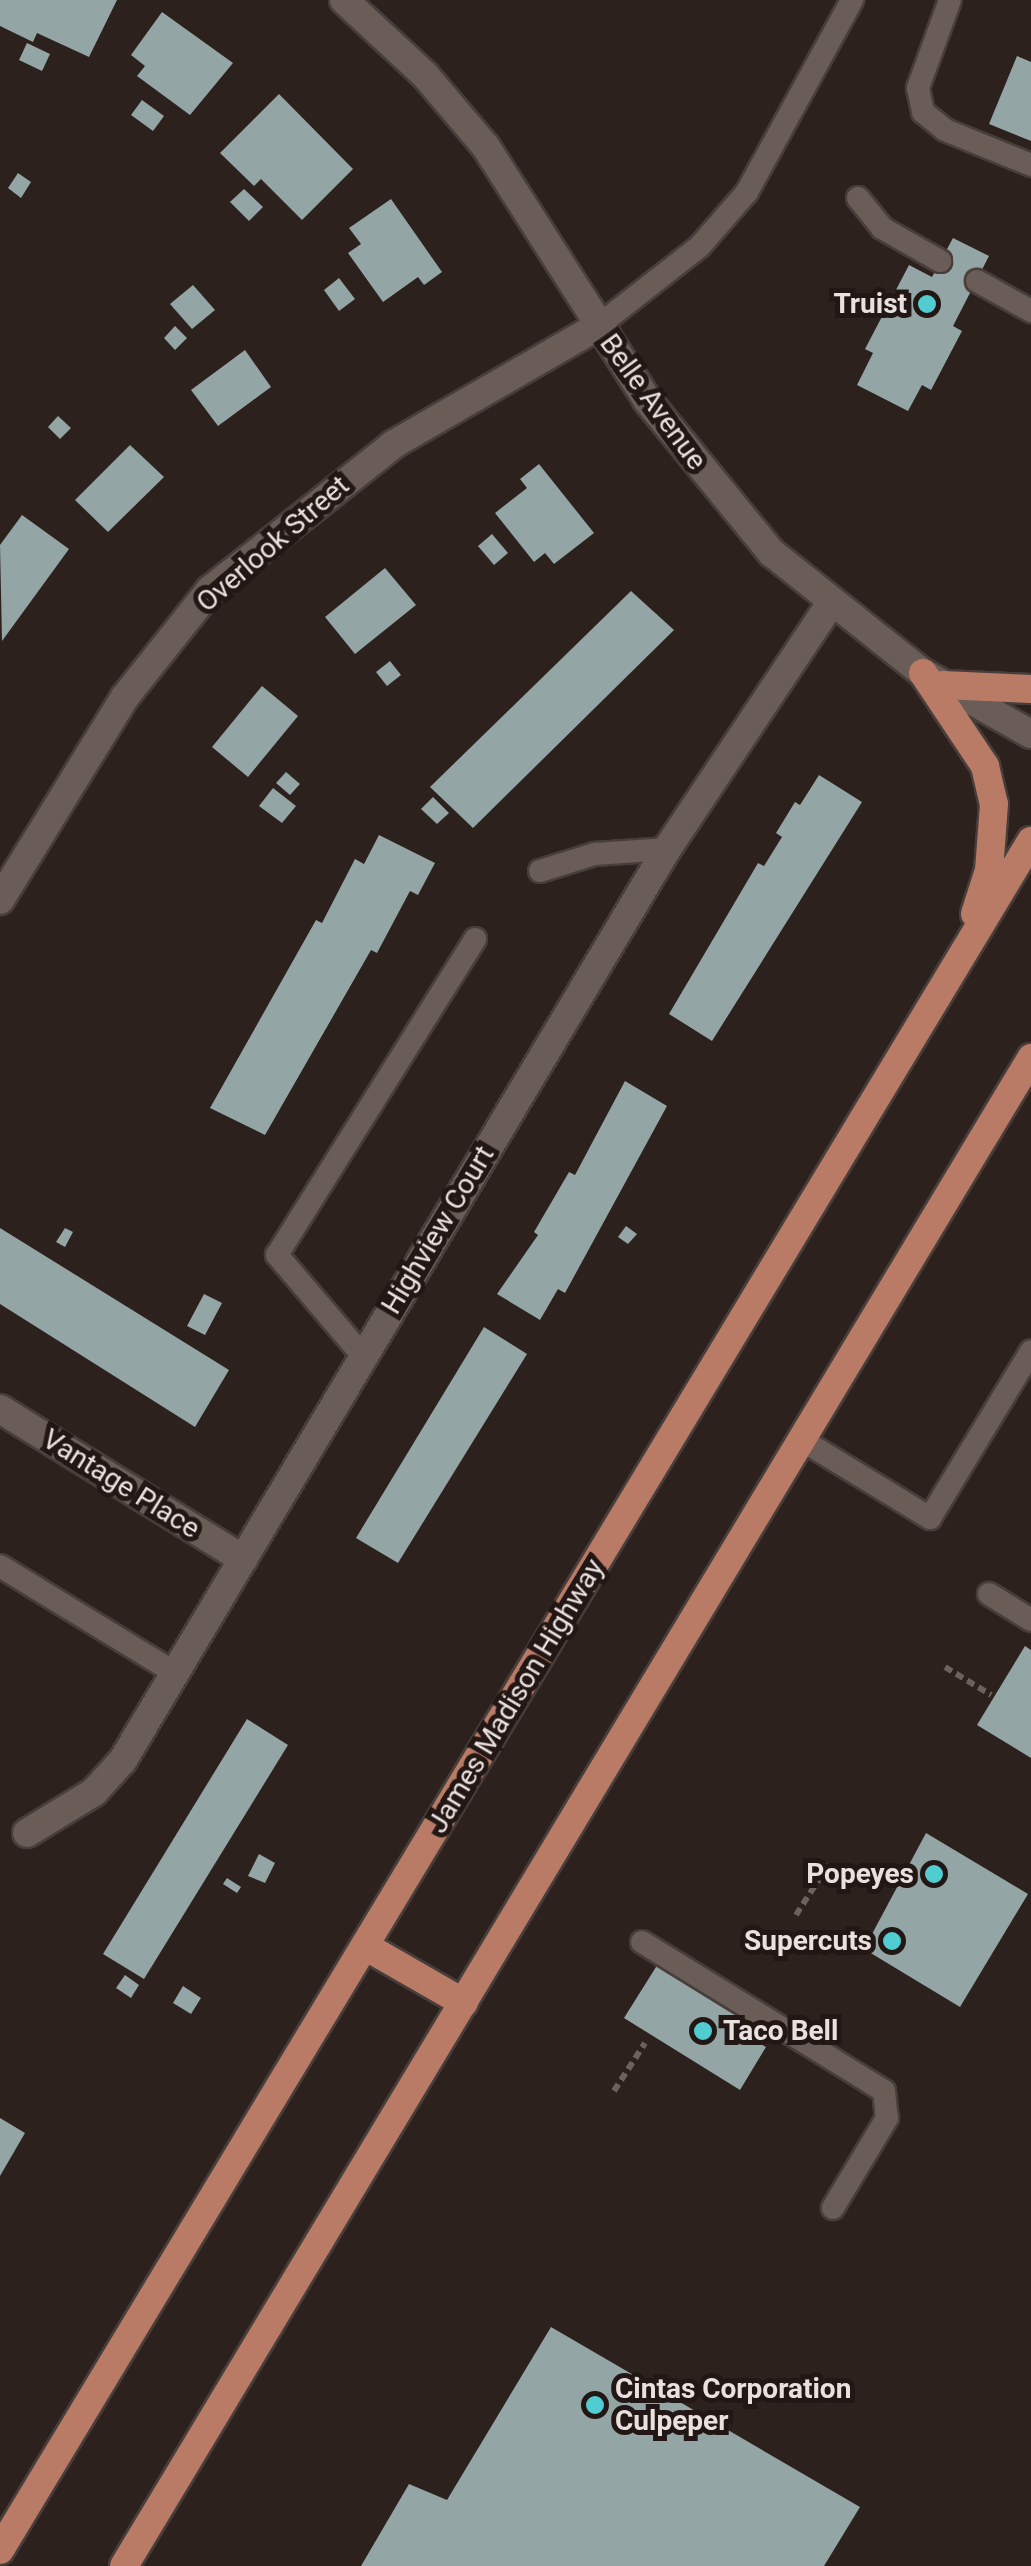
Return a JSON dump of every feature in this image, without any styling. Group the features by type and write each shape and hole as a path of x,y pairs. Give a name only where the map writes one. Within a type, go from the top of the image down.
{"main road":[{"path":"933,679 1031,689"},
{"path":"933,679 986,766 994,804 989,870 961,958"},
{"name":"James Madison Highway","path":"0,2550 1031,841"},
{"path":"124,2566 1031,1058"},
{"path":"364,1946 464,2002"}],"street":[{"name":"Belle Avenue","path":"344,0 425,75 486,147 598,326 729,506 830,605 933,679 1031,734"},
{"name":"Overlook Street","path":"0,900 125,697 210,590 394,444 598,326"},
{"name":"Highview Court","path":"28,1833 94,1792 123,1760 667,849 830,605"},
{"name":"Vantage Place","path":"0,1409 243,1559"}],"lane":[{"path":"598,326 700,246 747,192 852,0"},
{"path":"950,0 918,88 922,112 945,130 1031,165"},
{"path":"858,198 882,228 940,261"},
{"path":"977,281 1031,310"},
{"path":"540,871 595,854 667,849"},
{"path":"363,1356 278,1255 475,938"},
{"path":"802,1440 930,1518 1031,1351"},
{"path":"0,1566 175,1672"},
{"path":"990,1594 1031,1620"},
{"path":"642,1942 884,2091 887,2118 833,2208"}],"path":[{"path":"945,1668 990,1695"},
{"path":"796,1915 830,1862"},
{"path":"614,2091 645,2043"}],"building":[{"path":"0,0 117,0 89,57 37,33 33,42 0,26"},
{"path":"162,12 233,63 190,115 137,76 145,66 131,55"},
{"path":"27,43 50,54 42,71 19,60"},
{"path":"1017,56 1031,62 1031,141 989,124"},
{"path":"279,94 353,169 302,220 261,179 254,186 220,153"},
{"path":"142,100 164,116 153,131 131,115"},
{"path":"18,173 31,182 21,198 8,188"},
{"path":"244,189 263,207 249,221 230,202"},
{"path":"391,199 442,272 424,285 418,277 383,302 348,253 361,244 349,228"},
{"name":"Truist","path":"953,238 989,256 953,326 962,331 931,390 922,385 908,411 857,385 873,353 865,349 909,265 932,277"},
{"path":"339,278 355,299 339,311 324,290"},
{"path":"193,285 215,310 192,329 170,304"},
{"path":"175,326 187,338 175,350 164,338"},
{"path":"245,350 271,387 218,426 191,390"},
{"path":"58,416 71,428 60,439 48,427"},
{"path":"130,445 164,477 108,532 75,500"},
{"path":"539,464 594,533 554,564 545,553 534,562 495,513 527,488 520,479"},
{"path":"22,515 69,549 2,641 0,545"},
{"path":"492,534 508,553 494,565 478,546"},
{"path":"385,568 416,605 355,654 325,617"},
{"path":"631,591 674,630 473,828 430,787"},
{"path":"390,661 401,675 387,686 376,672"},
{"path":"262,686 298,716 248,777 212,747"},
{"path":"286,772 300,784 290,795 276,783"},
{"path":"819,775 862,802 712,1041 669,1014 758,863 764,866 782,837 776,833 795,802 800,805"},
{"path":"273,788 296,806 282,823 259,806"},
{"path":"433,797 449,813 437,824 421,809"},
{"path":"379,835 435,863 418,895 410,891 377,953 371,950 265,1135 210,1108 316,920 322,923 355,859 364,864"},
{"path":"625,1081 667,1106 565,1293 558,1289 540,1320 497,1294 538,1235 534,1232 569,1172 575,1175"},
{"path":"626,1226 637,1234 628,1244 618,1237"},
{"path":"0,1228 229,1370 195,1427 0,1304"},
{"path":"65,1228 73,1232 65,1247 56,1242"},
{"path":"204,1294 222,1303 205,1335 187,1326"},
{"path":"484,1327 527,1354 398,1563 356,1538"},
{"path":"1025,1646 1031,1650 1031,1758 977,1725"},
{"path":"247,1719 288,1745 144,1979 103,1954"},
{"path":"926,1833 1028,1894 960,2007 864,1949"},
{"path":"259,1854 275,1863 265,1883 248,1876"},
{"path":"227,1878 241,1887 237,1893 223,1884"},
{"name":"Taco Bell","path":"661,1959 764,2023 754,2040 766,2047 740,2090 624,2018"},
{"path":"125,1975 139,1985 131,1998 116,1988"},
{"path":"183,1986 201,1998 191,2014 173,2003"},
{"path":"0,2118 25,2133 0,2176"},
{"name":"Cintas Corporation Culpeper","path":"551,2327 860,2507 824,2566 361,2566 409,2484 447,2500"}],"place":[{"name":"Truist","path":"927,304"},
{"name":"Popeyes","path":"934,1874"},
{"name":"Supercuts","path":"892,1941"},
{"name":"Taco Bell","path":"703,2031"},
{"name":"Cintas Corporation Culpeper","path":"595,2405"}]}
